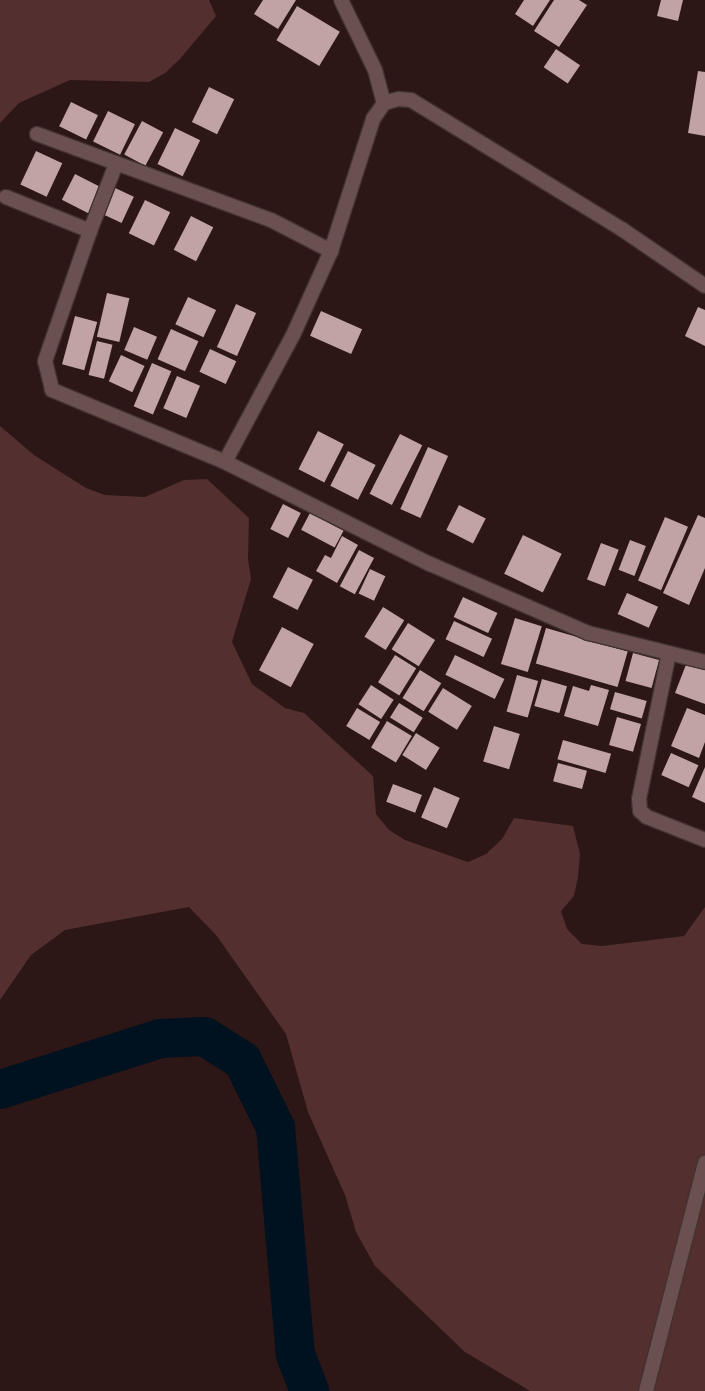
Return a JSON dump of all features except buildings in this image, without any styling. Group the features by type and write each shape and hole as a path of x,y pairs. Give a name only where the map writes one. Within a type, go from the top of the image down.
{"street":[{"path":"341,0 376,70 384,103"},
{"path":"225,462 293,335 331,250 372,119 384,103 411,100 623,230 705,286"},
{"path":"38,134 271,220 331,250"},
{"path":"116,164 90,231 45,361 52,390 225,462 430,564 588,633 705,662"},
{"path":"6,197 90,231"},
{"path":"669,653 639,799 640,811 647,817 705,840"},
{"path":"646,1391 705,1163"}],"shaded area":[{"path":"0,0 209,0 216,16 180,59 165,73 149,82 70,80 19,103 0,123"},
{"path":"0,426 34,455 86,488 105,495 145,497 184,480 207,479 249,518 248,559 251,579 232,642 252,684 285,708 304,713 373,776 376,814 389,830 405,840 468,862 486,854 502,839 514,818 573,826 580,854 578,877 574,896 561,911 567,929 582,944 602,946 684,936 705,907 705,1391 530,1391 465,1352 375,1266 356,1232 345,1195 308,1112 286,1034 216,935 189,907 65,930 31,955 0,1000"}],"waterway":[{"path":"0,1089 160,1038 204,1036 242,1060 275,1127 295,1354 309,1391"}]}
